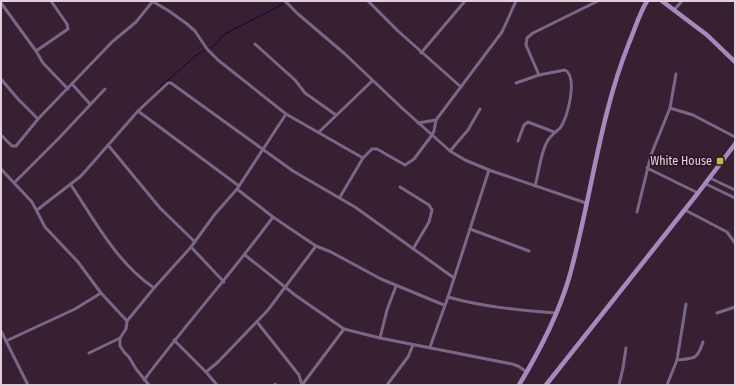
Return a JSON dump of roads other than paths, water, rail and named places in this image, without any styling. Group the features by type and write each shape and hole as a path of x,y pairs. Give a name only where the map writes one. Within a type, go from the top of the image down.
{"main road":[{"path":"662,1 707,35 735,62"},
{"path":"519,385 527,372 555,313 568,279 602,130 622,61 646,3"},
{"path":"546,385 706,184 735,144"}],"street":[{"path":"5,1 1,3 36,51 43,64 68,89"},
{"path":"36,51 68,28 67,24 51,1"},
{"path":"1,135 12,146 16,146 38,119 112,42 136,22 153,1 187,24 218,60 286,114 363,158"},
{"path":"158,4 161,1"},
{"path":"368,1 461,87"},
{"path":"422,52 465,1"},
{"path":"340,197 363,158 372,149 375,148 403,165 408,165 414,159 432,135 436,120 502,32 516,1"},
{"path":"539,75 526,45 527,38 530,34 598,1"},
{"path":"674,10 682,1"},
{"path":"287,2 298,14 345,54 450,151 465,160 489,170 586,203"},
{"path":"255,44 295,80 305,93 336,115"},
{"path":"516,83 539,75 564,70 567,71 570,77 571,90 565,118 560,128 554,132 546,143 535,186"},
{"path":"637,212 655,141 670,108 676,74"},
{"path":"1,79 38,119"},
{"path":"319,132 372,80"},
{"path":"36,210 81,176 138,111 168,83 171,83 220,117 263,150 355,207 454,278"},
{"path":"72,84 90,104"},
{"path":"14,182 59,138 105,89"},
{"path":"670,108 693,115 735,138"},
{"path":"450,151 468,130 480,109"},
{"path":"138,111 238,187 273,217 316,246 331,252 366,272 396,286 444,305"},
{"path":"89,353 120,338 126,329 127,321 191,247 238,187 286,114"},
{"path":"418,123 436,120"},
{"path":"518,142 524,124 528,122 554,132"},
{"path":"108,145 160,208 195,242"},
{"path":"730,151 735,154"},
{"path":"648,168 698,193"},
{"path":"1,169 32,202 45,227 78,262 101,293 127,321"},
{"path":"430,347 448,297 489,170"},
{"path":"710,178 735,190"},
{"path":"716,188 719,182"},
{"path":"706,184 735,198"},
{"path":"71,185 105,237 120,256 137,275 154,288"},
{"path":"400,187 429,206 432,210 429,222 413,249"},
{"path":"685,210 727,232 735,243"},
{"path":"144,380 174,340 224,282 273,217"},
{"path":"470,229 529,251"},
{"path":"206,372 258,322 286,288 316,246"},
{"path":"191,247 224,282"},
{"path":"245,255 286,288 344,329 413,345 430,347 512,364 527,372"},
{"path":"380,338 387,310 396,286"},
{"path":"6,341 75,309 101,293"},
{"path":"448,297 496,307 555,313"},
{"path":"668,385 677,360 686,304"},
{"path":"717,313 735,307"},
{"path":"258,322 299,374 302,385"},
{"path":"302,385 344,329"},
{"path":"1,331 28,385"},
{"path":"120,338 121,349 129,357 134,367 149,385"},
{"path":"174,340 217,385"},
{"path":"677,360 696,357 699,354 703,342"},
{"path":"387,385 408,357 413,345"},
{"path":"619,385 626,348"},
{"path":"299,374 309,375"}],"waterway":[{"path":"211,48 225,34 283,4"},
{"path":"158,89 195,56 206,50"}],"place":[{"name":"White House","path":"720,161"}]}
